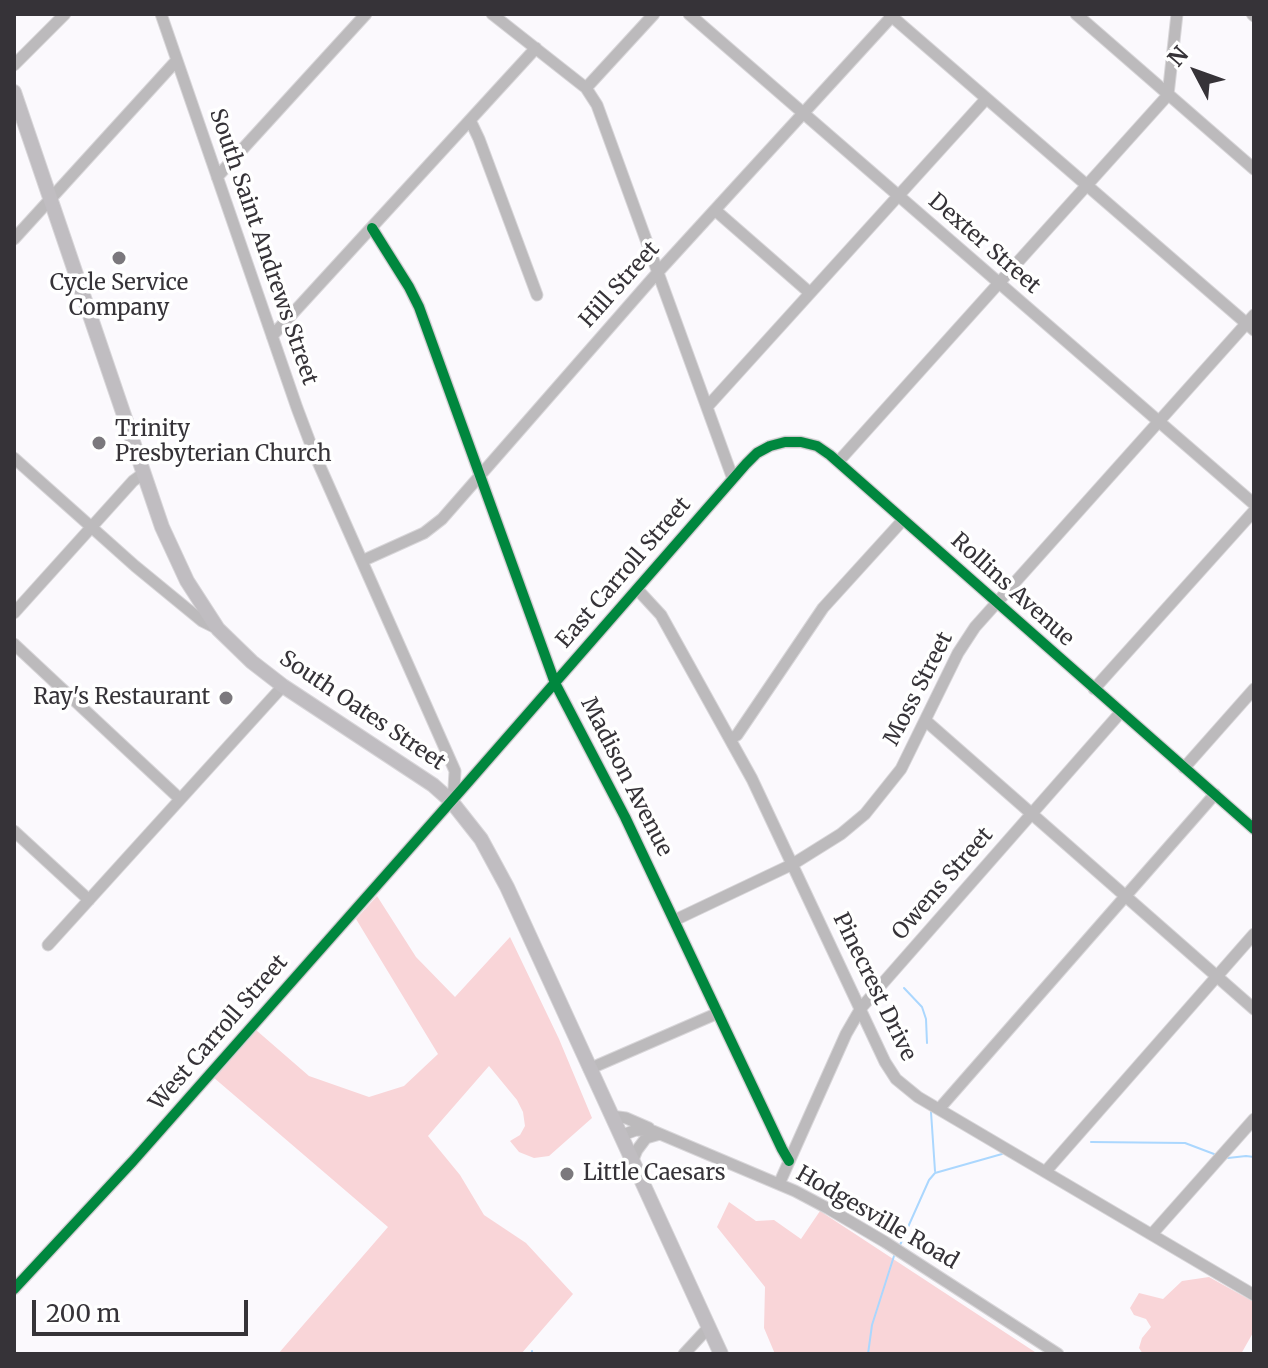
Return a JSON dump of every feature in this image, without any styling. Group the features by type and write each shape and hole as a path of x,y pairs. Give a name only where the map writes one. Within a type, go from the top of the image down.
{"main road":[{"name":"South Oates Street","path":"14,92 162,527 179,566 218,629 252,662 283,686 419,774 451,801 470,823 490,853 721,1354"}],"street":[{"path":"14,65 65,14"},
{"name":"South Saint Andrews Street","path":"161,14 314,453 455,771 451,801"},
{"path":"217,177 366,14"},
{"path":"492,14 586,88 597,105 733,479"},
{"path":"586,88 654,14"},
{"name":"Dexter Street","path":"689,14 1254,504"},
{"path":"1076,14 1254,169"},
{"path":"838,462 1168,95 1177,14"},
{"path":"891,15 1087,186 1251,322"},
{"name":"Hill Street","path":"362,561 433,527 891,15"},
{"path":"272,336 536,48"},
{"path":"14,239 177,60"},
{"path":"707,407 986,99"},
{"path":"470,120 537,295"},
{"path":"715,210 810,293"},
{"name":"Madison Avenue","path":"372,228 419,307 555,683 611,789 789,1161"},
{"name":"Moss Street","path":"675,920 793,864 841,834 865,814 901,769 966,640 986,613 1251,322"},
{"name":"Rollins Avenue","path":"733,479 757,453 770,446 785,442 817,446 1254,829"},
{"path":"14,458 202,621 218,629"},
{"path":"14,613 133,481 144,473"},
{"name":"East Carroll Street","path":"451,801 733,479"},
{"path":"1094,689 1254,511"},
{"path":"730,739 737,735 823,608 903,520"},
{"name":"Pinecrest Drive","path":"637,589 661,615 752,779 885,1062 896,1079 918,1097 1254,1295"},
{"path":"14,644 180,799"},
{"path":"48,945 283,686"},
{"path":"1184,768 1254,689"},
{"name":"Owens Street","path":"779,1184 846,1034 861,1008 1121,712"},
{"path":"926,721 1254,1009"},
{"path":"939,1109 1215,794"},
{"name":"West Carroll Street","path":"14,1289 133,1161 451,801"},
{"path":"14,831 89,900"},
{"path":"1046,1171 1254,934"},
{"path":"589,1069 718,1013"},
{"name":"Hodgesville Road","path":"611,1116 626,1118 779,1184 853,1222 1058,1354"},
{"path":"1152,1234 1254,1119"},
{"path":"620,1136 636,1130 657,1132"},
{"path":"632,1162 646,1138 657,1132"},
{"path":"684,1354 709,1327"}],"shaded area":[{"path":"377,896 416,957 455,997 510,937 559,1039 592,1118 549,1156 534,1158 519,1152 510,1141 520,1135 525,1126 523,1112 489,1066 428,1136 460,1175 484,1215 526,1243 573,1294 521,1354 278,1354 388,1227 213,1077 256,1030 309,1076 369,1097 404,1086 438,1054 356,919"},
{"path":"729,1202 756,1221 774,1220 801,1239 820,1211 1038,1354 775,1354 764,1328 765,1287 717,1227"},
{"path":"1209,1277 1254,1302 1254,1331 1241,1354 1143,1354 1139,1348 1151,1327 1146,1319 1134,1315 1130,1308 1139,1293 1163,1299 1182,1281"}],"waterway":[{"path":"904,988 922,1007 927,1043"},
{"path":"931,1112 935,1171"},
{"path":"1091,1142 1185,1143 1214,1154"},
{"path":"900,1245 935,1173 1002,1154"},
{"path":"1228,1158 1254,1157"},
{"path":"868,1354 872,1325 894,1256"}],"cycle path":[{"path":"372,228 419,307 555,683 625,817 789,1161"},
{"path":"14,1289 133,1161 746,464 770,446 801,442 817,446 830,455 1254,829"}],"place":[{"name":"Cycle Service Company","path":"119,258"},
{"name":"Trinity Presbyterian Church","path":"99,443"},
{"name":"Ray's Restaurant","path":"226,698"},
{"name":"Little Caesars","path":"567,1174"}]}
